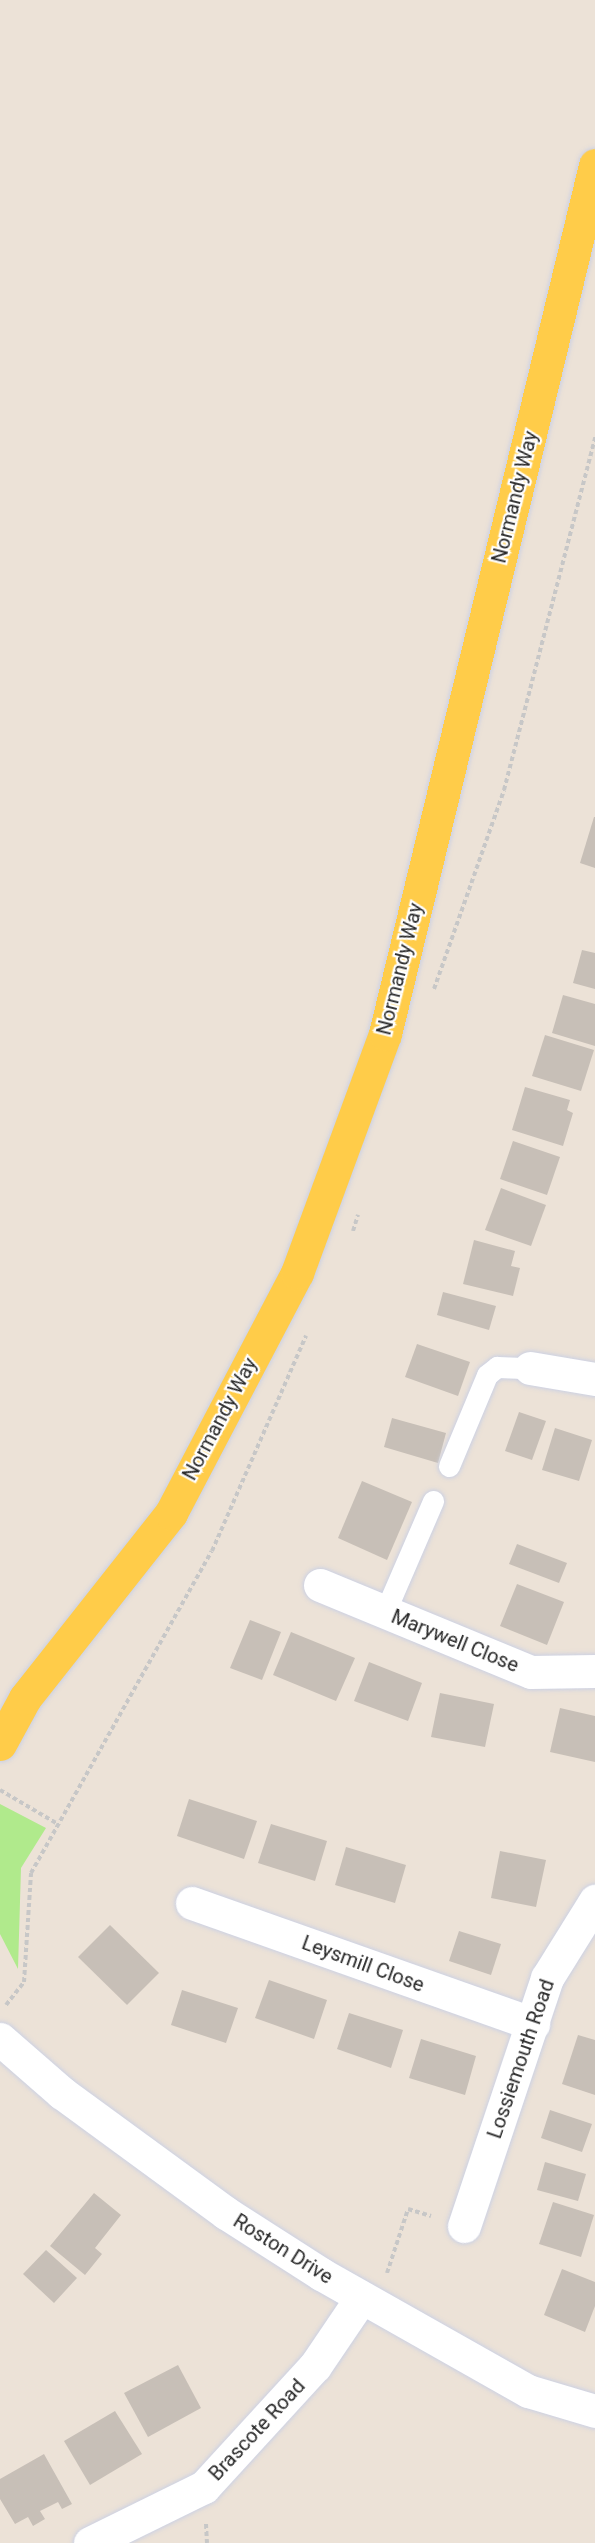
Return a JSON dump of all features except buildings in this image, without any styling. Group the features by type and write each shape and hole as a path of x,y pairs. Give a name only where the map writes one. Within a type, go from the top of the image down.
{"main road":[{"name":"Normandy Way","path":"0,1744 13,1705 171,1513 297,1273 386,1034 595,165"}],"street":[{"path":"530,1368 595,1378"},
{"name":"Marywell Close","path":"320,1585 531,1672 595,1671"},
{"name":"Lossiemouth Road","path":"464,2226 547,1977 595,1901"},
{"name":"Leysmill Close","path":"192,1903 533,2024"},
{"name":"Roston Drive","path":"0,2039 62,2093 226,2213 368,2302 528,2391 595,2411"},
{"name":"Brascote Road","path":"90,2543 204,2487 315,2366 368,2302"}],"lane":[{"path":"448,1466 487,1375 497,1367 530,1368"},
{"path":"385,1612 433,1501"}],"path":[{"path":"0,1790 57,1824"},
{"path":"0,2013 24,1982"},
{"path":"368,2302 408,2209 464,2226"}],"green space":[{"path":"0,1804 46,1828 21,1868 18,1969 0,1934"}]}
